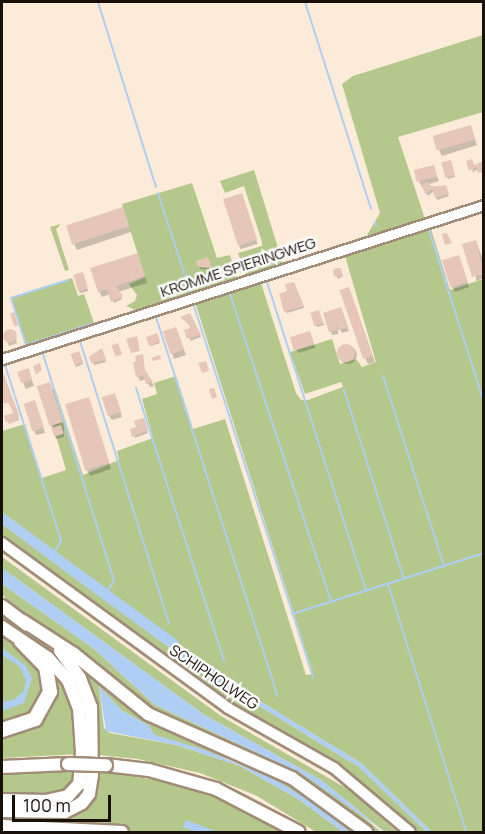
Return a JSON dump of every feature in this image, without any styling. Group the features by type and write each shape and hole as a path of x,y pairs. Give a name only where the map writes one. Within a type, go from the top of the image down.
{"highway":[{"path":"2,606 59,649 80,678 93,726 92,776 86,799 73,809 2,811"},
{"path":"22,621 80,658 148,714 284,774 332,804 366,832"},
{"path":"2,627 57,666 73,689 81,718 81,773 76,788 61,800 2,800"},
{"path":"2,730 30,722 50,696 46,667 21,641"},
{"path":"2,767 106,765 159,773 216,789 300,832"},
{"path":"2,826 122,832"}],"main road":[{"name":"SCHIPHOLWEG","path":"2,543 210,696 334,768 410,832"}],"street":[{"name":"KROMME SPIERINGWEG","path":"2,359 483,205"}],"green space":[{"path":"483,35 483,112 398,137 425,219 367,235 380,213 342,84 353,76"},
{"path":"254,170 283,264 246,276 238,253 262,246 262,242 244,186 225,193 220,181"},
{"path":"192,183 217,258 230,255 237,279 138,311 126,306 135,301 137,295 129,284 145,277 122,204"},
{"path":"61,224 56,229 69,270 65,271 50,227"},
{"path":"431,229 450,290 483,279 483,832 432,832 361,763 237,687 2,512 2,431 25,424 42,478 66,470 43,392 55,389 83,475 119,460 117,451 153,438 142,399 157,394 154,383 176,376 193,429 225,419 306,675 313,674 196,305 261,283 296,393 301,400 308,400 343,387 341,382 305,394 290,352 332,339 340,364 356,359 362,367 376,362 345,256"},
{"path":"72,278 78,296 84,294 94,323 26,345 11,298"},
{"path":"2,524 232,694 235,691 359,767 427,832 417,832 338,765 234,706 2,537"},
{"path":"2,557 221,716 351,791 397,832 385,832 321,780 203,714 2,568"},
{"path":"2,584 93,648 155,705 301,773 347,803 381,832 371,832 288,771 150,709 2,595"},
{"path":"2,614 66,663 79,696 2,621"},
{"path":"2,632 33,656 47,681 36,713 2,727"},
{"path":"73,659 127,703 274,773 363,832 350,832 323,809 240,763 154,735 148,725 122,711 99,686 104,728 110,733 176,745 240,766 298,799 343,832 316,832 257,796 200,773 138,759 98,755 96,713"},
{"path":"58,671 75,705 79,754 2,758 2,733 44,715 54,695 52,672"},
{"path":"78,771 77,778 63,796 2,798 2,773"},
{"path":"98,771 189,785 232,800 292,832 152,832 2,824 2,814 71,815 80,811 90,802"}],"water":[{"path":"2,512 177,640 181,647 239,684 237,687 361,763 432,832 427,832 359,767 235,691 233,694 86,587 2,524"},
{"path":"2,568 203,714 321,780 385,832 301,773 155,705 93,648 2,584"},
{"path":"2,648 25,665 32,678 24,703 2,711 2,702 13,700 24,691 26,680 19,666 2,655"},
{"path":"99,686 122,711 148,725 155,735 202,749 274,779 323,809 350,832 343,832 298,799 240,766 176,745 106,731"},
{"path":"186,820 218,832 196,832 183,827"}],"building":[{"path":"471,125 475,139 437,150 433,136"},
{"path":"472,159 474,165 484,161 484,171 478,173 476,167 469,171 466,161"},
{"path":"451,160 455,175 445,178 441,163"},
{"path":"434,165 437,177 417,182 414,170"},
{"path":"428,182 430,187 446,185 449,194 435,198 432,189 425,194 422,184"},
{"path":"242,193 257,240 238,246 223,199"},
{"path":"123,207 129,226 72,245 66,226"},
{"path":"447,233 452,243 445,245 442,234"},
{"path":"476,240 484,274 472,277 462,244"},
{"path":"138,253 145,276 116,286 123,296 111,302 107,289 98,292 90,268"},
{"path":"459,255 468,282 451,287 442,261"},
{"path":"208,257 212,268 198,267 196,261"},
{"path":"337,267 342,272 337,277 332,272"},
{"path":"83,272 88,288 78,291 73,275"},
{"path":"294,282 304,306 284,312 279,294 287,291 285,284"},
{"path":"349,287 373,356 363,359 340,290"},
{"path":"341,307 348,327 338,330 334,318 337,330 329,332 323,313"},
{"path":"319,310 323,323 314,326 310,313"},
{"path":"14,312 18,325 14,327 10,313"},
{"path":"190,313 201,335 187,339 184,330 190,328 180,317"},
{"path":"176,327 184,350 171,354 163,332"},
{"path":"10,329 15,331 17,336 15,341 10,343 5,341 3,336 5,331"},
{"path":"310,331 314,344 294,351 290,337"},
{"path":"157,333 160,341 149,346 146,337"},
{"path":"137,336 140,351 131,353 126,339"},
{"path":"118,343 122,354 116,357 111,345"},
{"path":"342,344 350,344 355,349 353,360 342,362 337,357 337,349"},
{"path":"102,348 106,360 91,363 89,357"},
{"path":"79,351 83,362 75,365 71,354"},
{"path":"143,354 145,370 153,382 146,384 143,375 136,377 133,362 136,361 135,356"},
{"path":"160,355 161,359 153,361 151,358"},
{"path":"206,361 209,371 202,373 198,363"},
{"path":"40,363 42,370 36,375 33,366"},
{"path":"29,368 32,380 21,383 17,372"},
{"path":"2,371 18,412 19,418 13,422 6,422 4,416 13,413 9,402 4,404 2,397"},
{"path":"50,382 63,422 50,426 37,386"},
{"path":"214,388 217,397 212,399 209,389"},
{"path":"115,393 121,412 108,416 102,397"},
{"path":"89,397 109,463 85,470 65,404"},
{"path":"35,400 44,428 33,431 24,404"},
{"path":"144,418 148,430 132,437 130,429 136,427 134,421"},
{"path":"61,425 64,434 54,437 51,428"}],"waterway":[{"path":"98,2 156,187"},
{"path":"305,2 371,209"},
{"path":"158,193 191,294"},
{"path":"449,211 484,200"},
{"path":"2,366 484,211"},
{"path":"375,222 376,226"},
{"path":"429,230 484,402"},
{"path":"246,276 315,254"},
{"path":"68,280 11,298 26,345 94,323"},
{"path":"267,282 366,591"},
{"path":"230,294 331,602"},
{"path":"106,321 176,299"},
{"path":"194,306 313,677"},
{"path":"156,317 278,696"},
{"path":"80,341 169,623"},
{"path":"43,354 114,581 108,590"},
{"path":"5,365 61,541 55,551"},
{"path":"383,376 444,566"},
{"path":"136,388 224,661"},
{"path":"344,390 404,579"},
{"path":"292,614 484,553"},
{"path":"388,584 466,832"}]}
